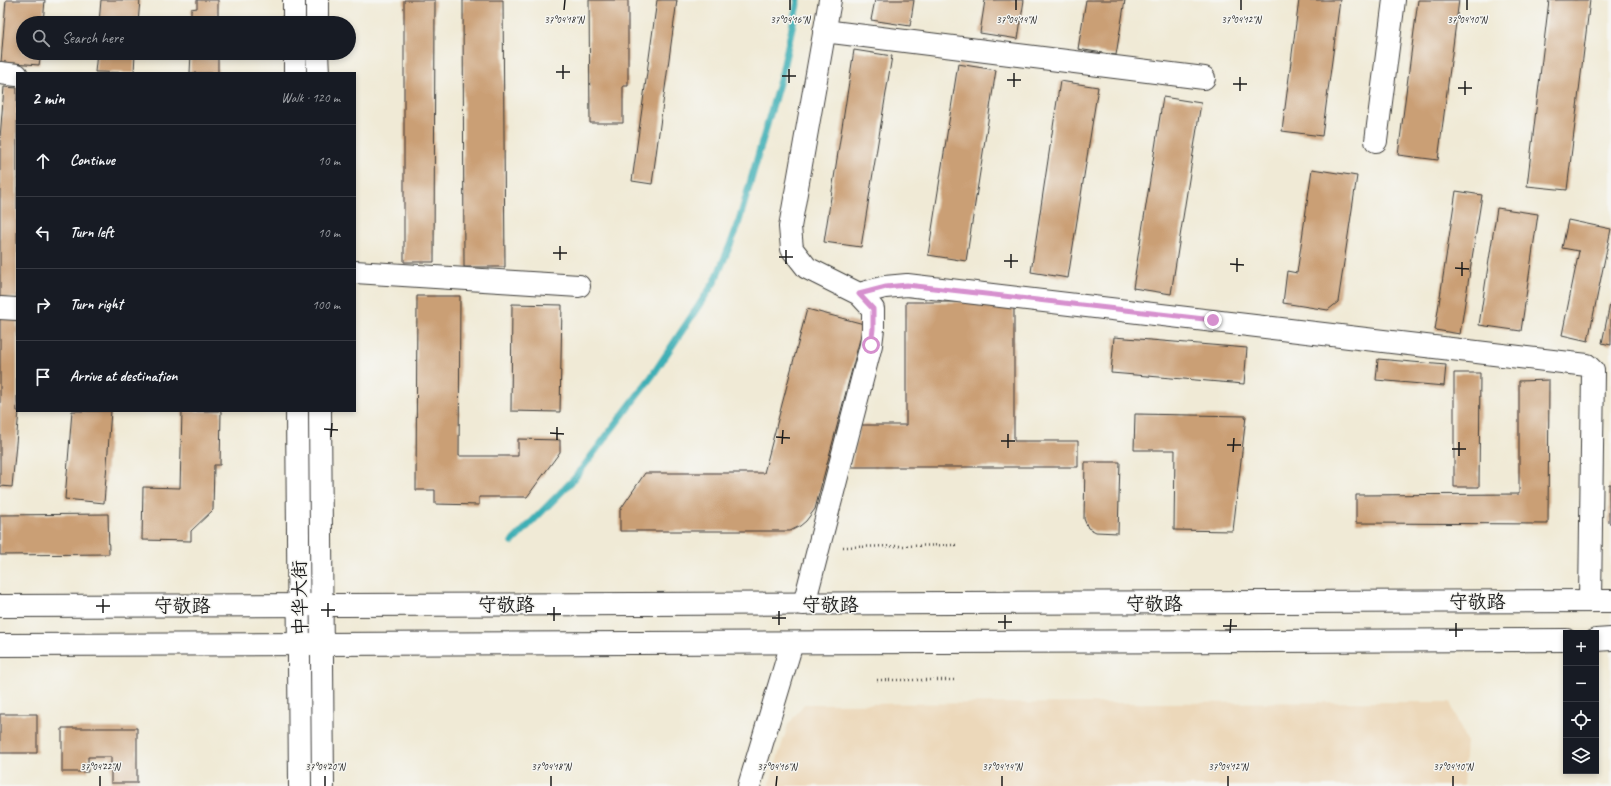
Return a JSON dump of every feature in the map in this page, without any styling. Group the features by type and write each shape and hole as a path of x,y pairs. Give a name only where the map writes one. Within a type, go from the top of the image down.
{"main road":[{"path":"294,0 294,16"},
{"path":"317,0 317,16"},
{"path":"804,604 871,345 873,329 873,309 859,294 807,268 792,249 790,227 830,0"},
{"path":"1376,141 1394,0"},
{"path":"824,31 1204,78"},
{"path":"294,60 295,72"},
{"path":"317,60 318,72"},
{"path":"0,73 16,75"},
{"path":"356,272 579,286"},
{"path":"859,294 886,287 907,285 1587,365 1593,371 1600,601"},
{"path":"0,308 16,309"},
{"name":"中华大街","path":"297,412 300,786"},
{"name":"中华大街","path":"320,412 323,786"},
{"name":"守敬路","path":"0,606 1600,601"},
{"name":"守敬路","path":"0,645 1563,640"},
{"path":"1599,640 1611,640"},
{"path":"749,786 792,643"}],"path":[{"path":"818,547 956,545"},
{"path":"877,680 954,680"}],"shaded area":[{"path":"1450,702 1466,741 1463,786 769,786 788,725 804,704"}],"building":[{"path":"6,0 45,0 44,16 16,16 16,60 40,60 39,65 1,62"},
{"path":"101,0 140,0 139,16 100,16"},
{"path":"197,0 218,0 218,16 191,16 191,9 197,8"},
{"path":"404,0 435,0 434,262 404,262"},
{"path":"463,0 503,0 505,267 464,267"},
{"path":"589,0 628,0 628,86 623,86 623,123 590,123"},
{"path":"657,0 677,0 652,184 632,181"},
{"path":"875,0 914,0 910,26 871,20"},
{"path":"985,0 1024,0 1018,39 980,33"},
{"path":"1086,0 1125,0 1116,55 1078,49"},
{"path":"1299,0 1340,0 1322,136 1282,131"},
{"path":"1418,0 1459,0 1438,160 1398,155"},
{"path":"1549,0 1590,0 1567,190 1527,186"},
{"path":"854,50 892,56 861,247 824,242"},
{"path":"96,60 135,60 134,72 95,72"},
{"path":"191,60 218,60 218,72 190,72"},
{"path":"958,64 996,70 966,261 928,255"},
{"path":"1060,81 1098,87 1068,278 1031,272"},
{"path":"4,87 16,88 16,298 0,297 0,138"},
{"path":"1163,97 1201,103 1171,294 1133,288"},
{"path":"1312,169 1357,176 1338,302 1328,310 1283,303 1287,271 1297,273"},
{"path":"1456,191 1482,195 1460,334 1435,330"},
{"path":"1497,208 1538,214 1521,331 1479,325"},
{"path":"1568,220 1611,229 1588,341 1562,335 1579,251 1562,248"},
{"path":"417,296 460,296 459,456 518,456 518,439 560,440 560,452 527,497 479,497 479,505 435,504 435,490 416,490"},
{"path":"906,302 1014,302 1014,441 1078,441 1078,467 851,467 860,425 906,425"},
{"path":"512,304 562,305 560,412 511,411"},
{"path":"1611,304 1611,345 1602,343"},
{"path":"807,309 864,324 815,509 806,521 790,531 620,531 620,510 645,473 764,473"},
{"path":"0,316 16,318 16,412 19,412 12,487 0,486"},
{"path":"1114,337 1247,348 1244,384 1111,373"},
{"path":"1378,359 1446,365 1444,386 1376,380"},
{"path":"1454,373 1480,373 1479,487 1454,487"},
{"path":"1549,380 1548,524 1356,523 1356,495 1519,494 1519,381"},
{"path":"72,412 111,412 104,503 65,499"},
{"path":"182,412 221,412 220,465 214,465 213,510 191,531 191,541 142,540 143,487 180,488"},
{"path":"1135,414 1246,416 1233,531 1174,530 1175,450 1134,450"},
{"path":"1085,462 1120,462 1118,533 1096,532 1088,528 1084,519"},
{"path":"1609,484 1611,484 1611,523 1609,523"},
{"path":"108,514 109,554 0,555 0,515"},
{"path":"0,714 37,714 37,753 0,753"},
{"path":"62,728 137,728 137,783 111,783 111,757 88,757 88,772 62,772"}],"waterway":[{"path":"512,542 574,479 652,376 715,281 737,228 782,73 798,0"}],"route":[{"path":"871,345 873,309 859,294 886,287 907,285 1213,320"}]}
